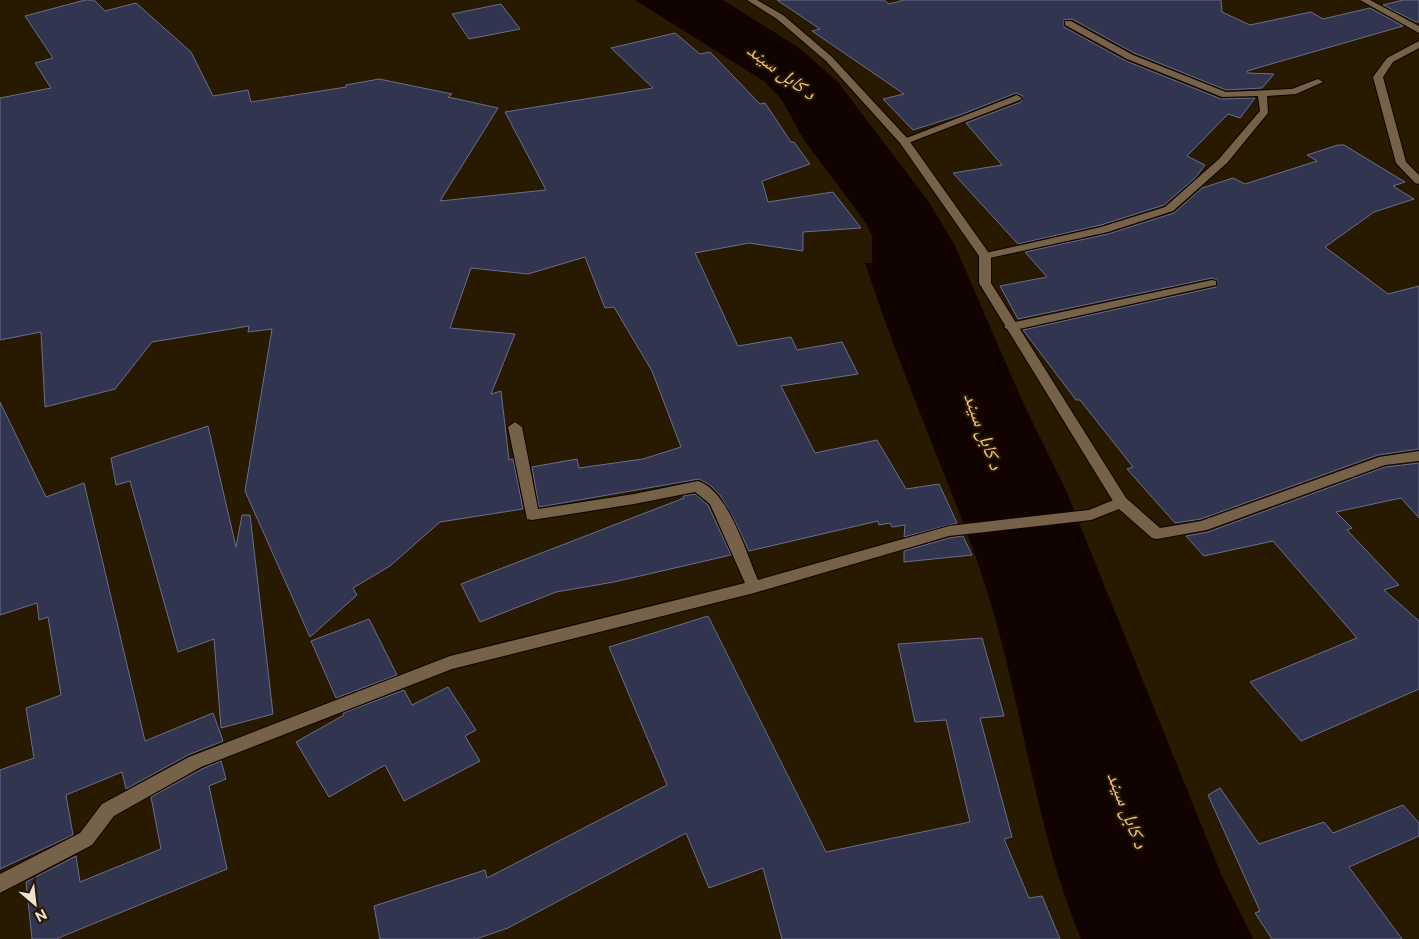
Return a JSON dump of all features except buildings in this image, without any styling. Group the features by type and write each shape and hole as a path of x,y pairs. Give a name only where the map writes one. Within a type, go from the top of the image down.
{"street":[{"path":"752,0 780,17 829,59 904,141 985,256 985,283 1010,327 1121,502 1156,534 1202,526 1384,460 1419,456"},
{"path":"1364,0 1419,30"},
{"path":"1068,24 1130,57 1225,95 1262,95 1294,92 1318,82"},
{"path":"1419,44 1390,60 1378,77 1400,163 1419,181"},
{"path":"985,256 1104,230 1169,209 1223,161 1265,111 1262,95"},
{"path":"904,141 1016,98"},
{"path":"1010,327 1212,283"},
{"path":"515,427 532,515 634,499 698,486 716,501 754,587"},
{"path":"0,884 86,839 108,810 204,758 450,663 754,587 949,531 1091,515 1121,502"}],"water":[{"name":"د کابل سيند","path":"635,0 723,0 798,47 837,81 929,202 955,246 1025,407 1065,488 1222,876 1253,939 1081,939 1066,898 1041,815 1013,688 984,581 894,345 865,263 872,263 872,236 866,223 804,140 782,100 765,82"}]}
